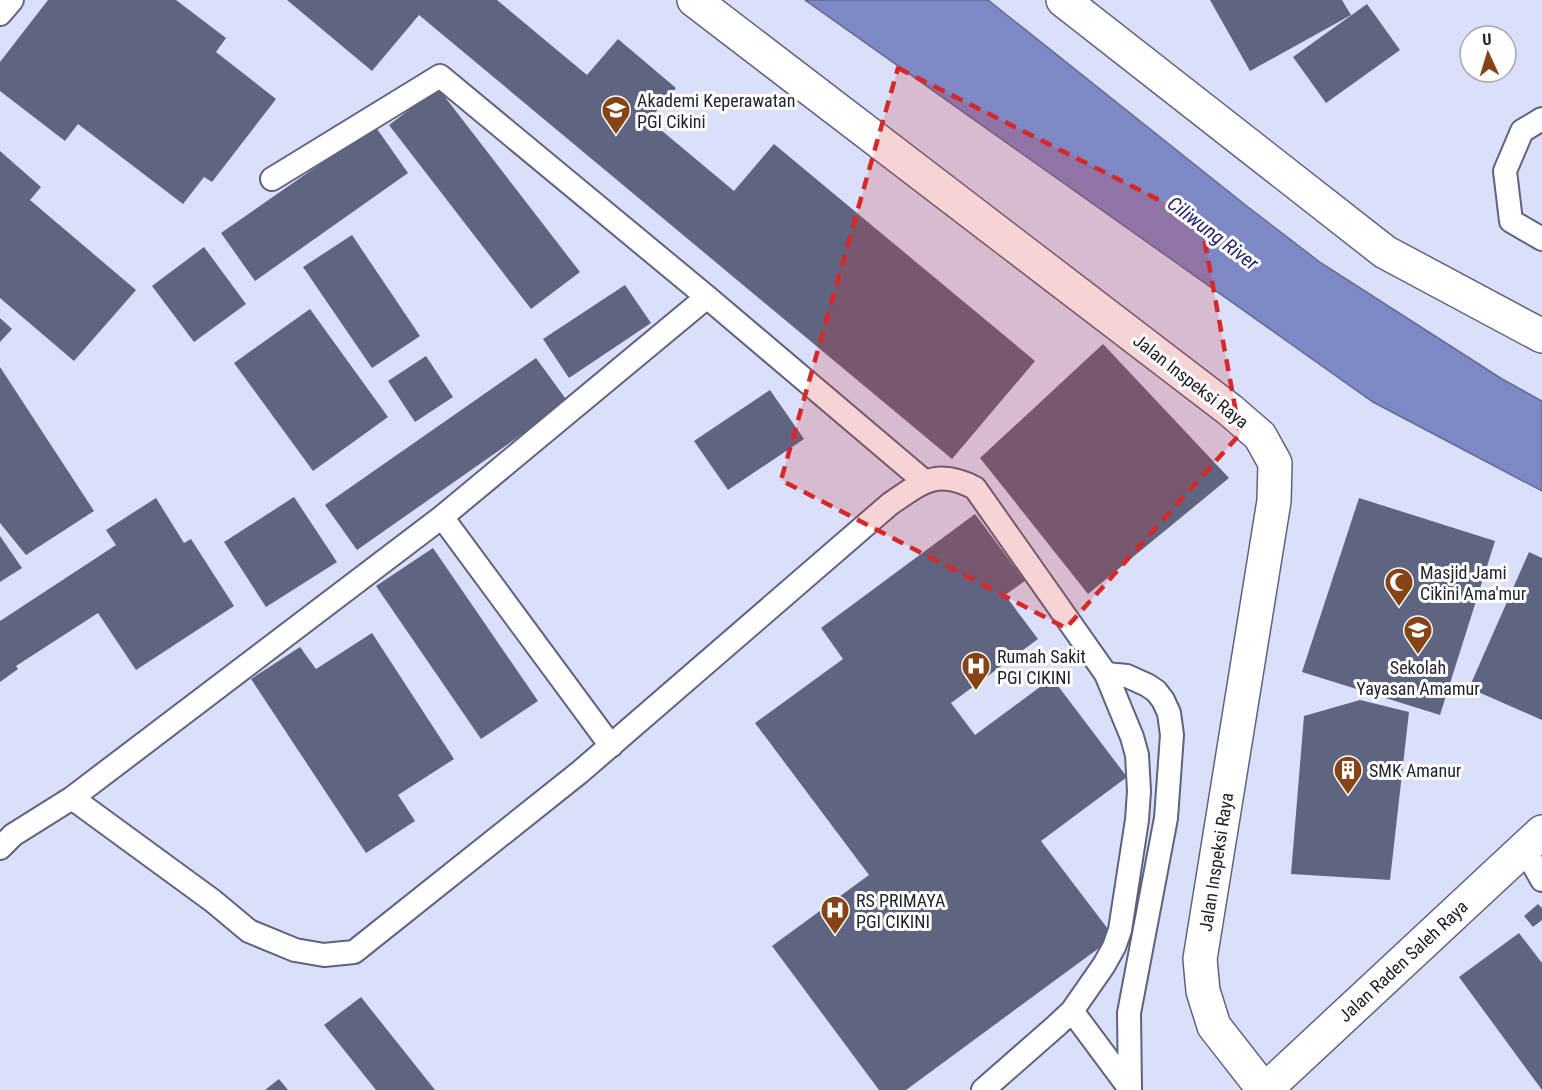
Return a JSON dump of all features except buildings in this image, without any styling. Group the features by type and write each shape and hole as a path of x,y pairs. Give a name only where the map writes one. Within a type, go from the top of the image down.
{"street":[{"name":"Jalan Inspeksi Raya","path":"694,0 1230,410 1260,436 1275,463 1274,501 1200,959 1203,991 1214,1026 1264,1090"},
{"path":"1063,0 1385,252 1542,336"},
{"name":"Jalan Raden Saleh Raya","path":"1264,1090 1533,840"}],"lane":[{"path":"0,14 12,0"},
{"path":"272,179 440,76 707,297 924,481"},
{"path":"1542,119 1522,131 1505,171 1511,221 1542,239"},
{"path":"0,848 13,835 72,798 442,517 707,297"},
{"path":"72,798 213,901 249,931 295,950 324,955 354,952 611,746 890,504 924,481 946,477 962,481 975,488 1106,674 1132,737 1137,755 1139,790 1137,819 1120,930 1114,947 1072,1011 983,1090"},
{"path":"442,517 611,746"},
{"path":"1106,674 1127,676 1156,691 1164,700 1169,713 1172,735 1166,818 1129,1013 1129,1090"},
{"path":"1533,840 1542,880"},
{"path":"1072,1011 1129,1090"}],"highlighted area":[{"path":"898,68 1201,221 1240,434 1066,628 781,480"}],"water":[{"name":"Ciliwung River","path":"805,0 988,0 1321,263 1502,379 1542,401 1542,491 1373,402"}],"place":[{"name":"Akademi Keperawatan PGI Cikini","path":"616,136"},
{"name":"Masjid Jami Cikini Ama'mur","path":"1399,608"},
{"name":"Sekolah Yayasan Amamur","path":"1418,656"},
{"name":"Rumah Sakit PGI CIKINI","path":"976,692"},
{"name":"SMK Amanur","path":"1348,796"},
{"name":"RS PRIMAYA PGI CIKINI","path":"835,936"}]}
